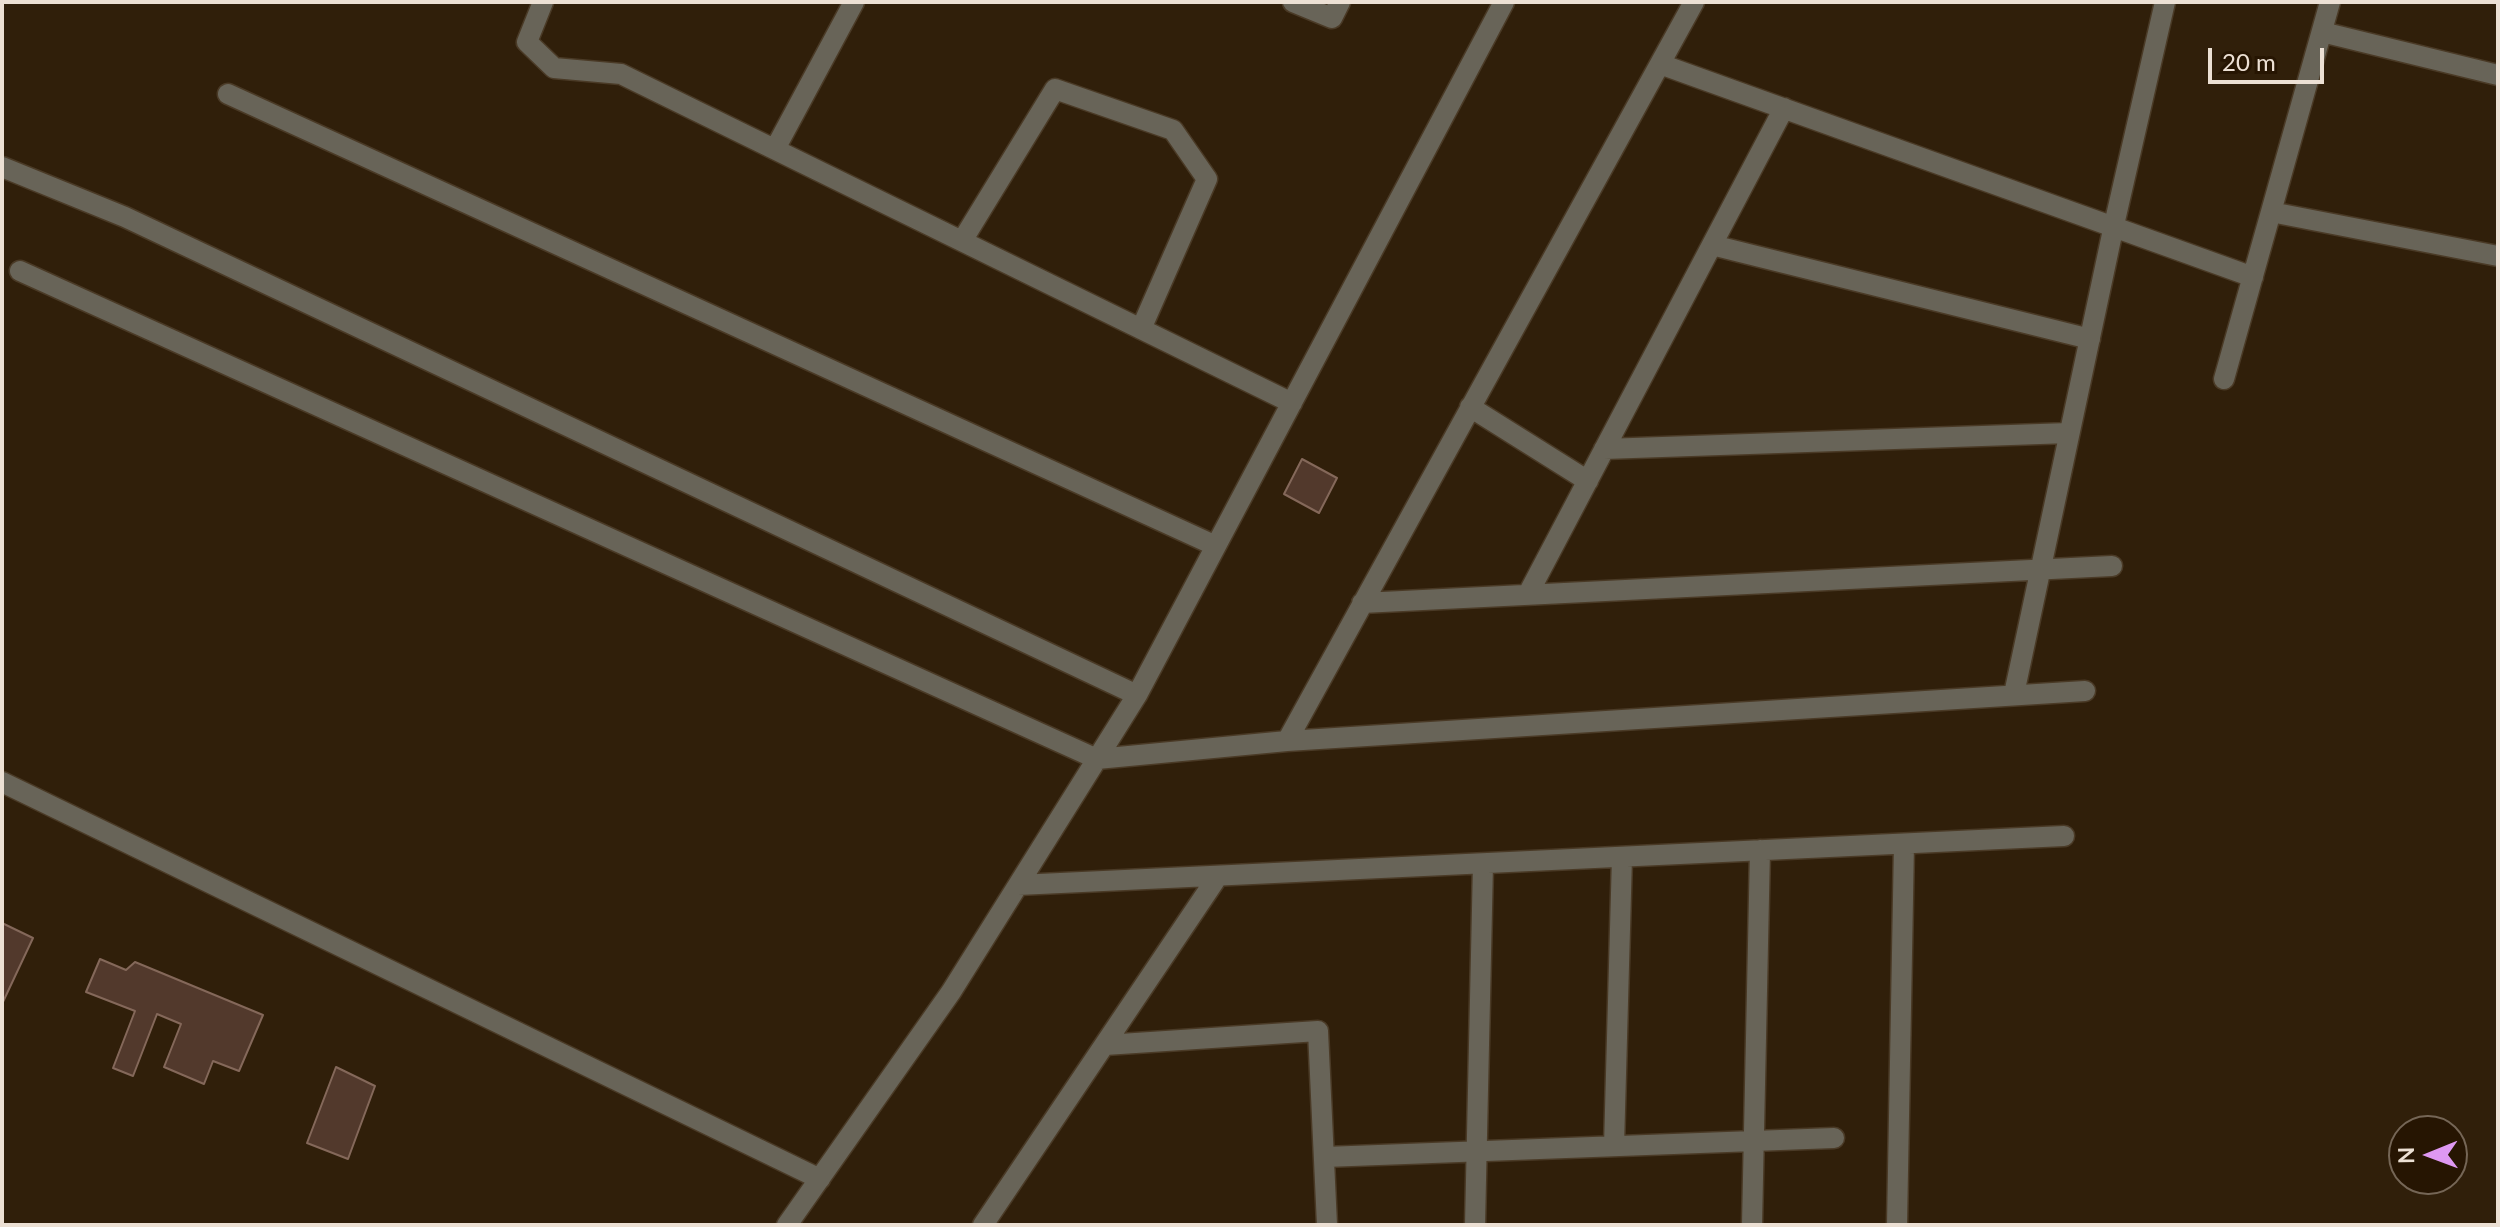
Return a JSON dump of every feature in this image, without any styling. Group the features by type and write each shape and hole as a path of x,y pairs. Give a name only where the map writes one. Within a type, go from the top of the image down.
{"street":[{"path":"543,2 527,42 554,68 621,74 1292,403"},
{"path":"775,149 854,2"},
{"path":"1293,2 1332,18 1340,2"},
{"path":"787,1225 951,992 1137,695 1504,2"},
{"path":"1287,741 1694,2"},
{"path":"2014,694 2165,2"},
{"path":"2224,379 2330,2"},
{"path":"2322,32 2498,75"},
{"path":"1660,64 2253,277"},
{"path":"962,241 1055,89 1173,130 1207,179 1141,329"},
{"path":"228,94 1216,546"},
{"path":"1528,594 1784,108"},
{"path":"2,167 125,217 1137,695"},
{"path":"2271,212 2498,256"},
{"path":"1712,245 2090,339"},
{"path":"20,271 1097,759 1287,741 2085,691"},
{"path":"1470,407 1588,481"},
{"path":"1604,449 2069,433"},
{"path":"1362,603 2112,566"},
{"path":"2,782 820,1179"},
{"path":"1018,885 2064,836"},
{"path":"1897,1225 1904,844"},
{"path":"1752,1225 1760,850"},
{"path":"1614,1146 1622,857"},
{"path":"1475,1225 1483,864"},
{"path":"983,1225 1218,876"},
{"path":"1105,1045 1318,1031 1327,1225"},
{"path":"1325,1157 1834,1138"}],"building":[{"path":"1302,459 1337,478 1319,513 1284,494"},
{"path":"2,923 33,938 2,1004"},
{"path":"100,959 126,970 135,962 263,1015 239,1071 213,1061 204,1084 164,1067 181,1024 157,1014 133,1076 113,1068 135,1011 86,992"},
{"path":"336,1067 375,1086 348,1159 307,1143"}]}
